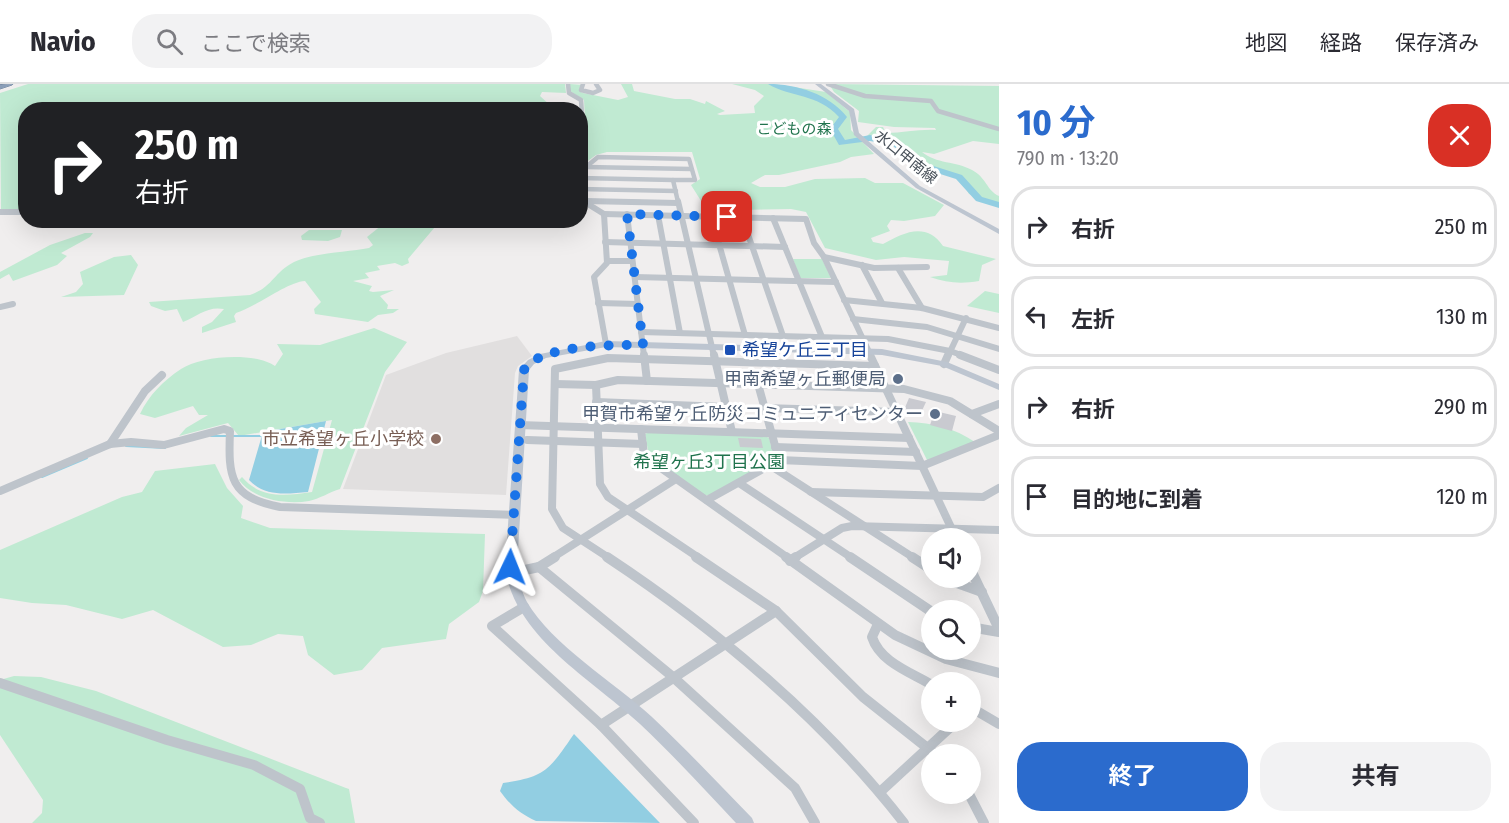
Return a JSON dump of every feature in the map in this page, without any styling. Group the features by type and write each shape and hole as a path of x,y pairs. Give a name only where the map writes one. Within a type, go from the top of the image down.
{"highway":[{"path":"0,87 10,84"}],"street":[{"path":"568,84 569,93 581,102"},
{"path":"583,84 581,90 593,93 600,90 596,84"},
{"name":"水口甲南線","path":"818,84 852,110 854,129 862,139 918,187 999,232"},
{"path":"828,84 847,94 861,97 931,101 940,112 999,129"},
{"path":"588,164 598,157 689,159 695,180 588,178"},
{"path":"588,167 692,169"},
{"path":"615,168 618,190"},
{"path":"673,180 732,432"},
{"path":"588,189 676,191"},
{"path":"588,200 678,203"},
{"path":"588,204 604,214 806,219 814,243 824,257 951,528 863,525 846,527 790,561"},
{"path":"0,212 18,212"},
{"path":"604,214 607,261 594,277 606,344"},
{"path":"627,214 647,381"},
{"path":"658,215 680,333"},
{"path":"711,216 745,335"},
{"path":"742,217 783,336"},
{"path":"773,218 822,337"},
{"path":"605,242 785,247"},
{"path":"824,257 862,266 927,267"},
{"path":"607,261 633,261"},
{"path":"862,266 882,303"},
{"path":"897,268 922,308"},
{"path":"634,277 836,282"},
{"path":"844,300 922,308 999,328"},
{"path":"598,303 638,304"},
{"path":"0,307 13,304"},
{"path":"944,364 966,318"},
{"path":"853,319 907,324 957,335 999,349"},
{"path":"641,332 862,338 905,342 950,351 999,370"},
{"path":"746,823 631,706 540,628 524,607 511,573 519,425 523,374 526,366 543,356 606,344 894,353 944,364 999,387"},
{"path":"875,366 608,358 555,369 553,513 563,528 633,574 726,643 866,774 904,823"},
{"path":"110,444 145,392 162,375"},
{"path":"555,384 596,385 618,380 911,390 938,396 972,414 999,433"},
{"path":"758,384 779,460"},
{"path":"596,385 602,487 608,497 776,611 863,697 923,744"},
{"path":"596,402 725,407"},
{"path":"972,414 999,404"},
{"path":"764,408 896,412"},
{"path":"519,425 909,438"},
{"path":"0,490 110,444 131,442 164,445 224,429 230,435 229,468 234,485 244,495 261,503 280,507 514,515"},
{"path":"641,429 644,456 878,624 911,644 946,660 999,673"},
{"path":"707,500 779,460 922,466 999,433"},
{"path":"527,440 643,444"},
{"path":"775,447 915,452"},
{"path":"771,466 921,563"},
{"path":"511,573 539,567 676,479"},
{"path":"739,483 921,605"},
{"path":"811,492 983,497 999,488"},
{"path":"981,529 999,530"},
{"path":"539,567 674,677 795,788 815,823"},
{"path":"968,588 982,592"},
{"path":"980,588 999,630"},
{"path":"524,607 492,626 601,725 694,823"},
{"path":"601,725 776,611"},
{"path":"878,624 872,637 879,652 921,678"},
{"path":"981,628 999,630"},
{"path":"0,683 167,740 254,765 300,789 310,818 320,823"},
{"path":"981,714 999,724"},
{"path":"938,744 948,732"},
{"path":"880,792 921,760"},
{"path":"974,804 984,823"}],"shaded area":[{"name":"市立希望ヶ丘小学校","path":"517,336 532,356 518,366 515,373 506,495 343,489 386,375 446,353"}],"green space":[{"path":"28,84 565,84 566,93 542,92 540,96 547,102 18,102 18,209 1,209 0,93"},
{"name":"こどもの森","path":"570,84 584,85 579,91 618,100 628,97 621,84 632,84 634,91 675,99 690,99 705,104 706,101 725,111 717,114 720,115 755,113 754,106 764,96 755,90 732,84 774,84 826,92 850,112 851,130 874,154 851,157 840,162 779,175 765,175 751,183 760,187 785,187 815,179 865,178 875,183 903,183 944,205 935,216 904,221 891,220 887,226 890,231 871,238 873,242 883,244 906,233 922,231 936,238 943,246 996,259 982,265 979,281 942,281 930,277 947,275 949,261 904,257 876,260 825,248 806,212 791,209 735,210 703,204 691,185 700,179 692,152 607,152 596,155 588,161 588,102 584,102 570,91"},
{"path":"829,84 999,86 999,144 973,141 934,154 922,152 933,159 966,167 977,173 999,196 999,204 969,194 959,176 911,163 889,141 866,137 876,127 883,127 886,133 936,130 935,128 894,127 858,122 859,111 834,92"},
{"path":"378,228 434,228 408,259 409,263 402,266 395,263 377,266 380,270 365,273 369,278 353,281 372,286 369,291 373,292 394,290 380,296 388,305 387,309 399,309 393,313 378,315 368,322 315,314 314,309 321,302 305,281 290,285 236,313 234,316 236,322 202,333 202,327 212,322 224,309 208,310 183,322 177,309 165,311 151,306 149,302 250,295 264,288 294,262 320,255 369,248 373,245 367,237"},
{"path":"309,230 342,230 340,237 328,241 302,240 301,236"},
{"path":"85,233 93,233 90,237 61,253 67,256 57,265 13,281 9,274 0,279 0,272 50,245"},
{"path":"131,255 138,265 124,295 61,297 76,292 83,284 80,272 114,257"},
{"path":"793,259 822,259 831,278 800,278"},
{"path":"985,291 999,294 999,313 967,306"},
{"path":"374,328 407,342 385,372 340,489 317,499 290,502 270,499 252,492 239,480 242,477 257,489 274,494 312,492 332,420 239,436 228,423 179,436 186,428 208,415 199,415 193,406 155,418 140,414 162,384 190,364 215,358 242,357 275,366 283,354 277,344 320,345"},
{"path":"908,422 943,427 975,442 928,462"},
{"name":"希望ヶ丘3丁目公園","path":"649,432 763,435 769,438 774,457 772,462 711,495 703,495 651,457 645,434"},
{"path":"215,464 227,488 243,506 241,518 270,528 485,534 483,591 479,602 449,624 446,639 382,648 362,670 334,675 308,655 303,636 278,634 251,645 223,647 153,610 122,619 66,605 0,598 0,550 122,497 142,492 155,471"},
{"path":"14,676 41,677 96,691 349,789 355,823 32,823 42,813 43,800 0,735 0,680"}],"water":[{"path":"326,421 308,492 284,494 269,492 249,480 263,432"},
{"path":"574,734 660,823 536,821 512,805 500,791 503,783 529,778 546,769"}],"building":[{"path":"909,398 926,402 920,415 904,410"},
{"path":"935,411 956,416 952,431 930,425"},
{"path":"738,438 761,439 763,448 740,447"}],"waterway":[{"path":"772,84 811,95 829,104 843,117 834,129 842,143 870,138 895,143 921,165 959,177 979,199 999,205"},
{"path":"211,436 262,436"},
{"path":"126,446 165,448"},
{"path":"42,477 87,458"}],"place":[{"name":"希望ケ丘三丁目","path":"730,350"},
{"name":"甲南希望ヶ丘郵便局","path":"898,379"},
{"name":"甲賀市希望ヶ丘防災コミュニティセンター","path":"935,414"},
{"name":"市立希望ヶ丘小学校","path":"436,439"}],"route":[{"path":"510,567 522,383 526,366 543,356 606,344 643,345 627,214 727,217"}]}
